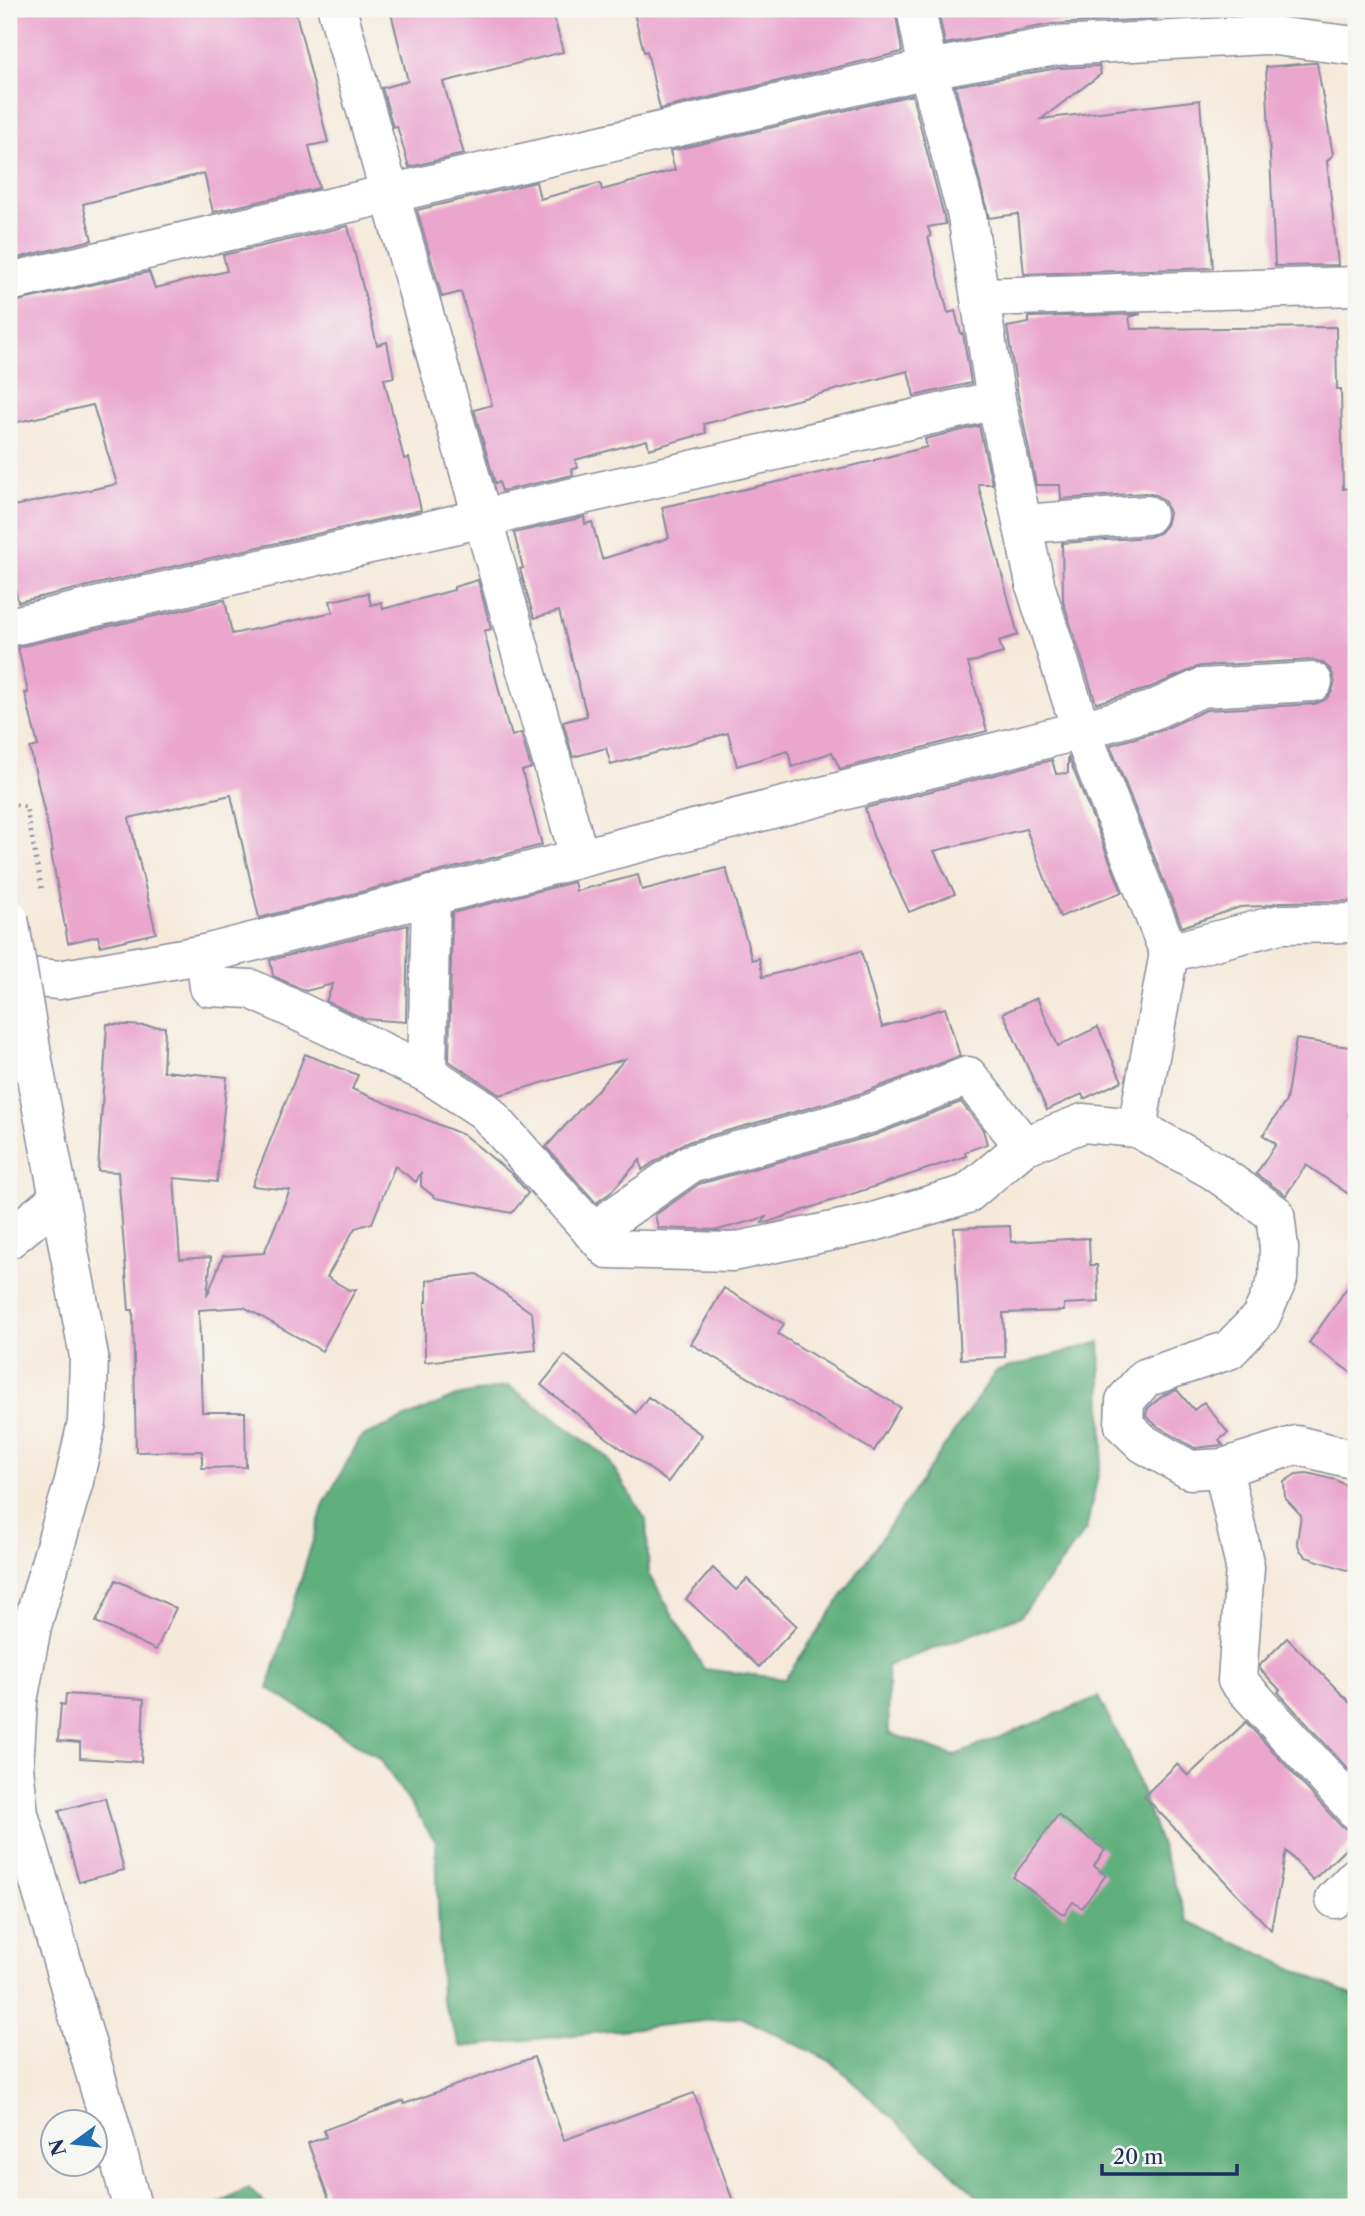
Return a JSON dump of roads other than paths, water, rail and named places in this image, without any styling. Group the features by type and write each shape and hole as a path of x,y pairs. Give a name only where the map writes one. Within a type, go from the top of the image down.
{"street":[{"path":"337,9 579,856"},
{"path":"916,9 928,69 967,216 996,400 1036,588 1081,730 1169,953 1137,1128"},
{"path":"9,282 928,69 1056,46 1266,35 1356,46"},
{"path":"980,297 1356,286"},
{"path":"13,625 996,400"},
{"path":"1022,524 1147,515"},
{"path":"9,975 59,981 205,954 579,856 1081,730 1151,711 1201,688 1313,682"},
{"path":"427,1073 431,895"},
{"path":"9,917 58,1199 89,1356 87,1422 74,1481 32,1626 18,1701 14,1816 115,2141 132,2207"},
{"path":"1169,953 1280,924 1356,923"},
{"path":"205,954 209,987 251,989 427,1073 485,1111 608,1249 733,1252 870,1223 967,1194 1024,1146 1083,1123 1137,1128 1213,1170 1275,1214 1279,1248 1278,1279 1261,1317 1229,1350 1145,1378 1125,1401 1124,1425 1144,1444 1190,1470 1223,1468 1296,1445 1356,1461"},
{"path":"592,1232 690,1164 869,1114 968,1076 1024,1146"},
{"path":"9,1239 58,1199"},
{"path":"1223,1468 1245,1567 1237,1680 1356,1810"}]}
